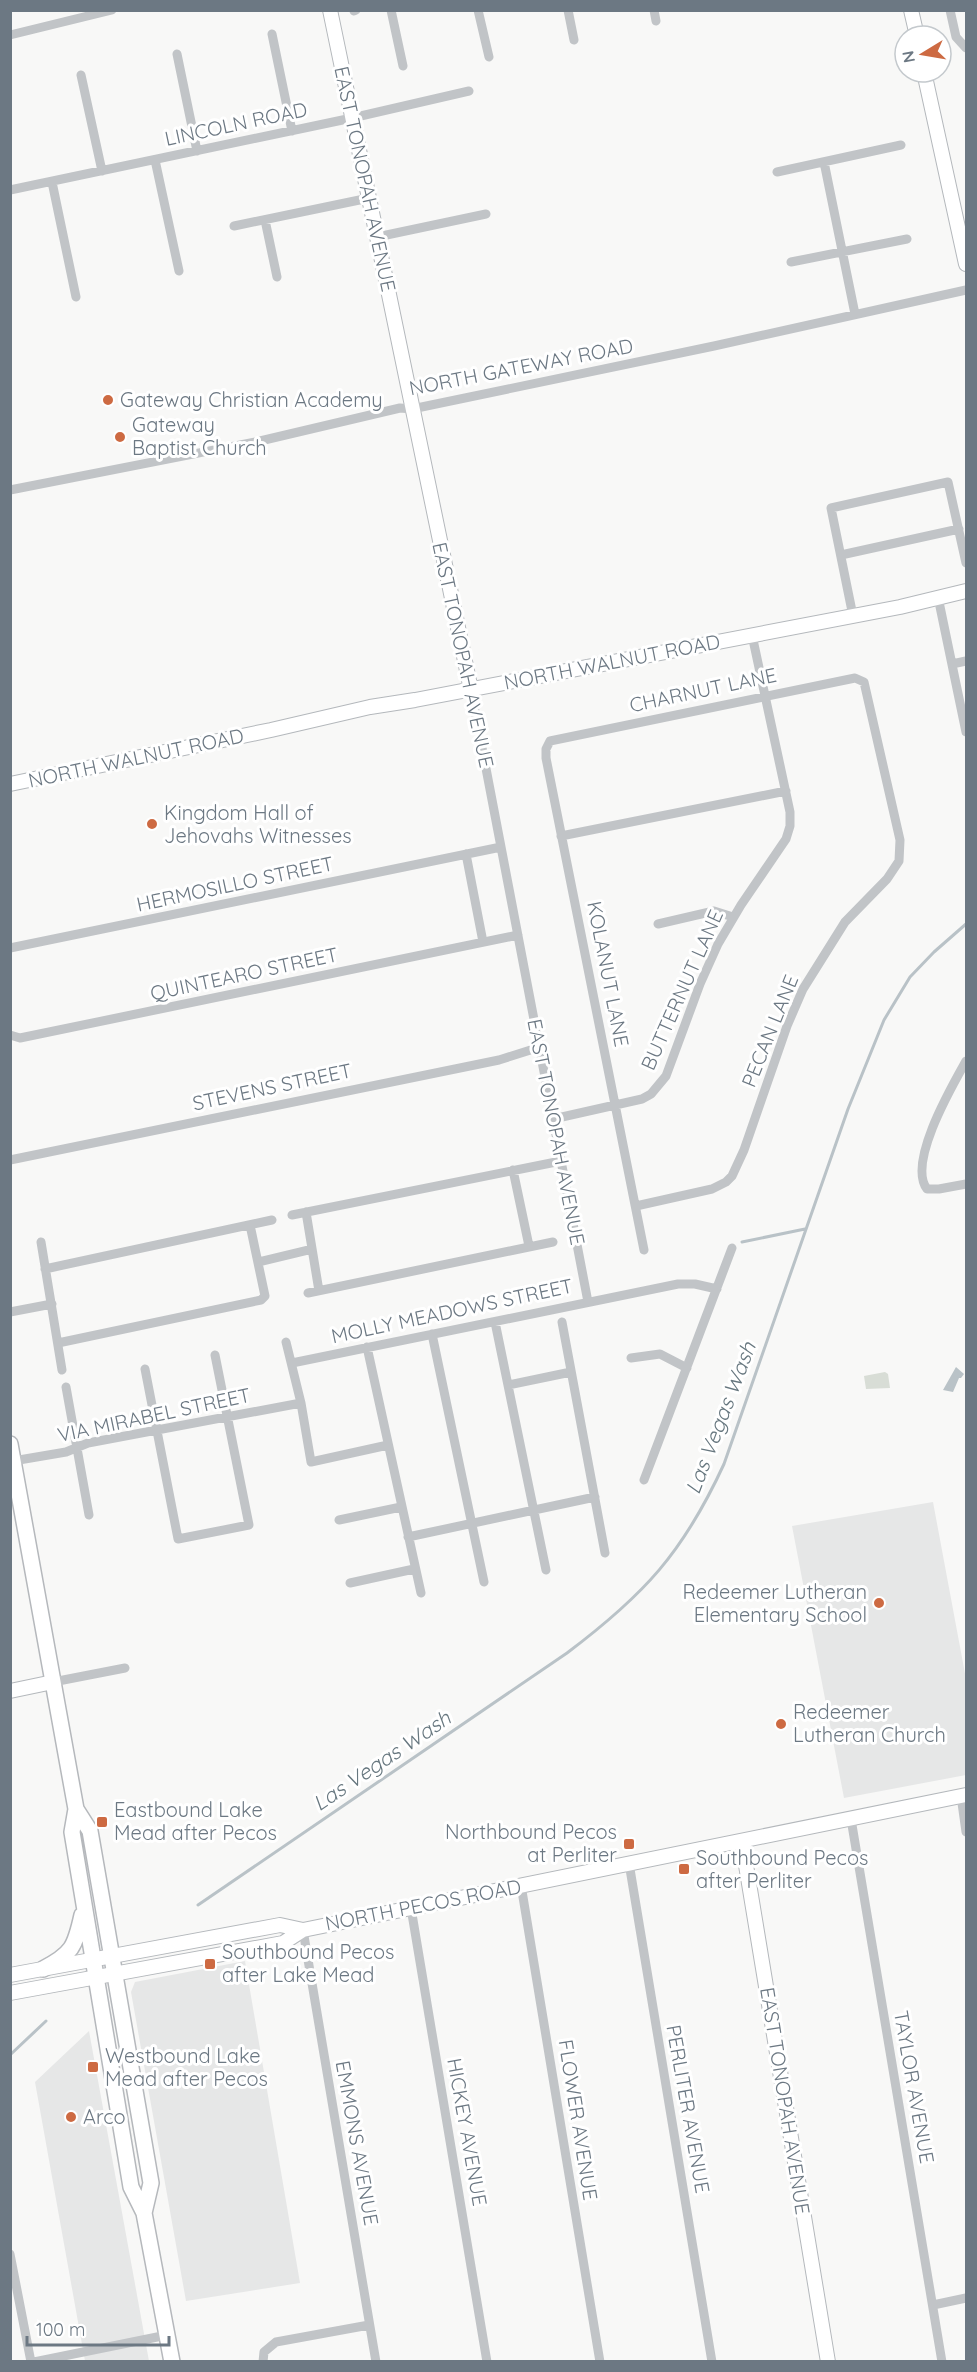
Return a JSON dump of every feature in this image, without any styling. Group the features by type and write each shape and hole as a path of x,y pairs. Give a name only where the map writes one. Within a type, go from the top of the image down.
{"main road":[{"path":"10,1444 76,1809 72,1832 131,2187 144,2213 172,2361"},
{"path":"76,1809 90,1831 151,2183 144,2213"},
{"path":"43,1969 64,1957 73,1948 84,1906"}],"street":[{"path":"10,34 112,10"},
{"name":"EAST TONOPAH AVENUE","path":"330,10 471,690 588,1302"},
{"path":"391,10 404,66"},
{"path":"478,10 489,57"},
{"path":"568,10 574,40"},
{"path":"654,10 656,21"},
{"path":"950,10 956,37 963,45"},
{"path":"272,33 292,131"},
{"path":"177,54 198,151"},
{"path":"81,75 102,171"},
{"path":"927,84 961,212 966,264"},
{"name":"LINCOLN ROAD","path":"10,190 469,91"},
{"path":"777,172 901,145"},
{"path":"155,160 179,271"},
{"path":"824,162 855,314"},
{"path":"52,182 76,297"},
{"path":"234,226 369,198"},
{"path":"377,237 486,213"},
{"path":"265,220 277,277"},
{"path":"791,262 907,239"},
{"name":"NORTH GATEWAY ROAD","path":"10,490 260,441 400,408 412,409 714,346 966,290"},
{"path":"853,616 831,508 948,483 966,563"},
{"path":"841,555 959,529"},
{"name":"NORTH WALNUT ROAD","path":"10,784 271,730 364,708 471,690 853,616 966,591"},
{"path":"938,597 966,732"},
{"name":"BUTTERNUT LANE","path":"553,1119 642,1100 651,1094 666,1076 717,944 786,838 790,825 790,812 752,635"},
{"path":"952,664 966,661"},
{"name":"CHARNUT LANE","path":"550,741 855,678 864,682"},
{"name":"PECAN LANE","path":"636,1206 712,1189 732,1176 744,1150 787,1026 803,989 845,922 887,879 899,861 900,840 864,682"},
{"name":"KOLANUT LANE","path":"550,741 546,749 546,758 644,1250"},
{"path":"561,836 786,791"},
{"name":"HERMOSILLO STREET","path":"10,948 501,847"},
{"path":"466,854 483,942"},
{"path":"658,924 714,911 733,917"},
{"name":"QUINTEARO STREET","path":"11,1036 20,1038 518,935"},
{"name":"STEVENS STREET","path":"10,1160 499,1060 540,1047"},
{"path":"966,1061 946,1096 921,1168 927,1189 966,1184"},
{"path":"292,1215 561,1161"},
{"path":"513,1170 529,1246"},
{"path":"306,1212 319,1291"},
{"path":"45,1269 272,1220"},
{"path":"58,1343 261,1300 265,1296 250,1225"},
{"path":"41,1242 62,1370"},
{"path":"308,1293 553,1242"},
{"path":"644,1480 732,1248"},
{"path":"258,1262 312,1249"},
{"name":"MOLLY MEADOWS STREET","path":"292,1363 678,1284 694,1284 717,1289"},
{"path":"10,1312 52,1304"},
{"path":"495,1322 546,1570"},
{"path":"562,1322 605,1553"},
{"path":"432,1334 484,1582"},
{"path":"286,1342 301,1403 311,1462 388,1445"},
{"path":"367,1347 421,1593"},
{"path":"631,1358 660,1354 687,1368"},
{"path":"145,1369 178,1539 249,1525 215,1355"},
{"path":"508,1385 571,1372"},
{"path":"66,1387 89,1515"},
{"name":"VIA MIRABEL STREET","path":"14,1461 77,1449 88,1443 301,1403"},
{"path":"408,1537 595,1497"},
{"path":"339,1520 401,1507"},
{"path":"350,1583 414,1569"},
{"path":"10,1691 125,1668"},
{"path":"964,1796 966,1832"},
{"name":"NORTH PECOS ROAD","path":"10,1993 283,1943 303,1930 964,1796"},
{"name":"TAYLOR AVENUE","path":"850,1818 942,2361"},
{"name":"EAST TONOPAH AVENUE","path":"742,1840 828,2361"},
{"name":"PERLITER AVENUE","path":"629,1863 712,2361"},
{"name":"FLOWER AVENUE","path":"521,1885 600,2361"},
{"name":"HICKEY AVENUE","path":"411,1908 487,2361"},
{"name":"NORTH PECOS ROAD","path":"10,1975 280,1925 303,1930"},
{"name":"EMMONS AVENUE","path":"303,1930 376,2361"},
{"path":"10,2254 32,2361 167,2335"},
{"path":"933,2305 966,2298"},
{"path":"264,2357 276,2342 369,2325"}],"shaded area":[{"path":"956,1367 964,1374 959,1378 953,1392 943,1390"},
{"path":"885,1372 888,1374 890,1388 866,1389 864,1376"},
{"name":"Redeemer Lutheran Elementary School","path":"933,1502 966,1679 966,1775 844,1798 792,1526"},
{"path":"245,1961 300,2283 186,2301 131,1992 135,1982"},
{"path":"89,2031 149,2361 85,2361 35,2082"}],"waterway":[{"name":"Las Vegas Wash","path":"198,1905 567,1653 618,1612 640,1591 677,1548 709,1495 724,1464 848,1109 884,1020 910,977 966,924"},
{"path":"742,1242 805,1229"},
{"name":"Las Vegas Wash","path":"10,2055 46,2021"}],"place":[{"name":"Gateway Christian Academy","path":"108,400"},
{"name":"Gateway Baptist Church","path":"120,437"},
{"name":"Kingdom Hall of Jehovahs Witnesses","path":"152,824"},
{"name":"Redeemer Lutheran Elementary School","path":"879,1603"},
{"name":"Redeemer Lutheran Church","path":"781,1724"},
{"name":"Eastbound Lake Mead after Pecos","path":"102,1822"},
{"name":"Northbound Pecos at Perliter","path":"629,1844"},
{"name":"Southbound Pecos after Perliter","path":"684,1869"},
{"name":"Southbound Pecos after Lake Mead","path":"210,1964"},
{"name":"Westbound Lake Mead after Pecos","path":"93,2067"},
{"name":"Arco","path":"71,2117"}]}
